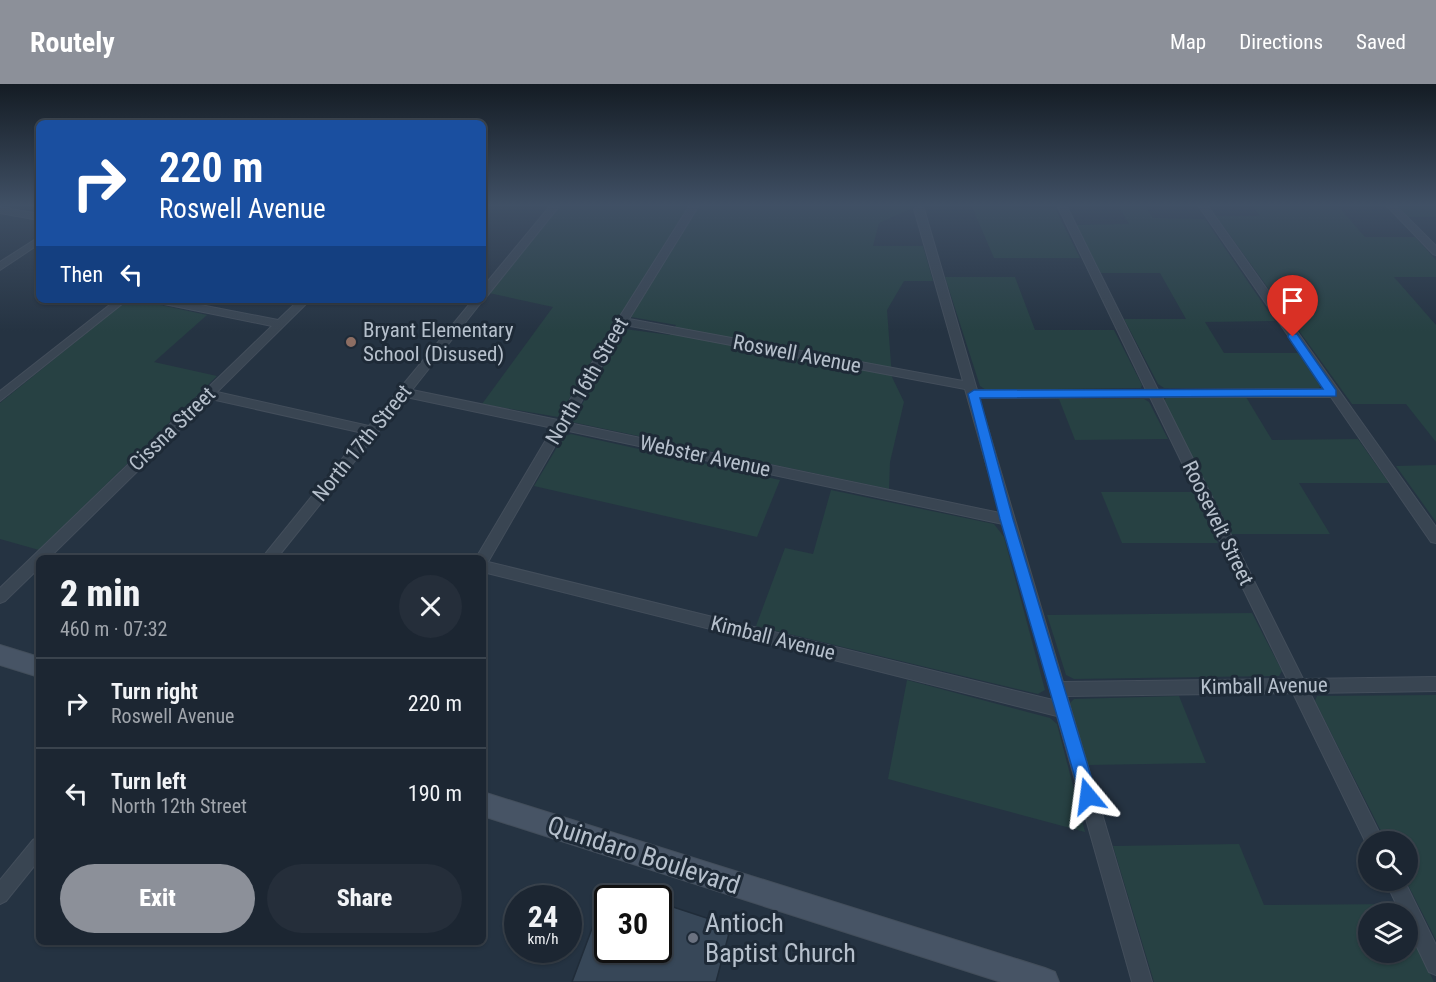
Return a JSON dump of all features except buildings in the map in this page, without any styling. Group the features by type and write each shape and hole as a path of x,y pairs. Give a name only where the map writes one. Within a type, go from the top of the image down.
{"main road":[{"path":"0,655 36,666"},
{"name":"Quindaro Boulevard","path":"486,805 1044,982"}],"street":[{"path":"0,267 29,247"},
{"path":"486,290 522,247"},
{"name":"North 16th Street","path":"485,555 622,321 669,247"},
{"path":"931,247 1006,519 1142,982"},
{"name":"Roosevelt Street","path":"1082,247 1370,831"},
{"path":"1231,247 1436,538"},
{"path":"0,397 118,303"},
{"path":"174,303 279,324"},
{"name":"Cissna Street","path":"42,555 301,303"},
{"name":"North 17th Street","path":"271,555 476,303"},
{"name":"Roswell Avenue","path":"622,321 972,390 1332,393"},
{"name":"Webster Avenue","path":"403,392 1006,519"},
{"path":"207,394 371,431"},
{"name":"Cissna Street","path":"0,597 36,561"},
{"name":"Kimball Avenue","path":"486,567 1063,710"},
{"name":"Kimball Avenue","path":"1057,689 1436,684"},
{"path":"0,895 36,850"},
{"path":"1399,891 1436,965"}],"green space":[{"path":"526,247 923,247 933,281 904,281 887,310 892,377 904,402 890,462 889,489 572,422 625,329 670,335 676,325 620,315 558,417 482,404 553,307 489,293"},
{"path":"989,247 1074,247 1080,258 994,258"},
{"path":"1087,247 1224,247 1275,321 1205,322 1224,353 1298,353 1321,385 1319,388 1164,388 1158,384 1124,319 1186,319 1160,273 1101,273"},
{"path":"1238,247 1424,247 1436,260 1436,277 1394,277 1436,325 1436,442 1406,404 1352,404"},
{"path":"945,277 1015,277 1035,330 1114,330 1142,385 1141,388 986,390 980,386"},
{"path":"124,303 151,303 207,315 154,362 217,376 39,550 0,539 0,403"},
{"path":"1246,397 1272,440 1358,439 1389,483 1299,483 1330,534 1231,534 1164,401 1166,398"},
{"path":"1059,399 1144,399 1149,402 1168,439 1075,440"},
{"path":"571,434 780,480 757,537 534,486 563,437"},
{"path":"1436,465 1436,522 1396,466"},
{"path":"831,490 994,524 1004,537 1045,690 1038,694 756,626 785,548 813,554"},
{"path":"1101,492 1193,492 1218,543 1122,543"},
{"path":"1252,613 1282,671 1279,676 1074,679 1066,675 1047,615"},
{"path":"907,680 1050,718 1057,724 1085,832 888,779"},
{"path":"1436,695 1436,940 1411,891 1418,891 1418,831 1381,831 1315,701 1317,696"},
{"path":"1179,696 1206,763 1088,765 1070,703 1074,699"},
{"path":"1239,844 1264,905 1358,904 1358,963 1418,963 1418,948 1434,982 1154,982 1113,846"}],"place":[{"name":"Bryant Elementary School (Disused)","path":"351,342"},
{"name":"Antioch Baptist Church","path":"693,938"}],"route":[{"path":"1088,796 1006,519 974,394 1332,393 1293,337"}]}
